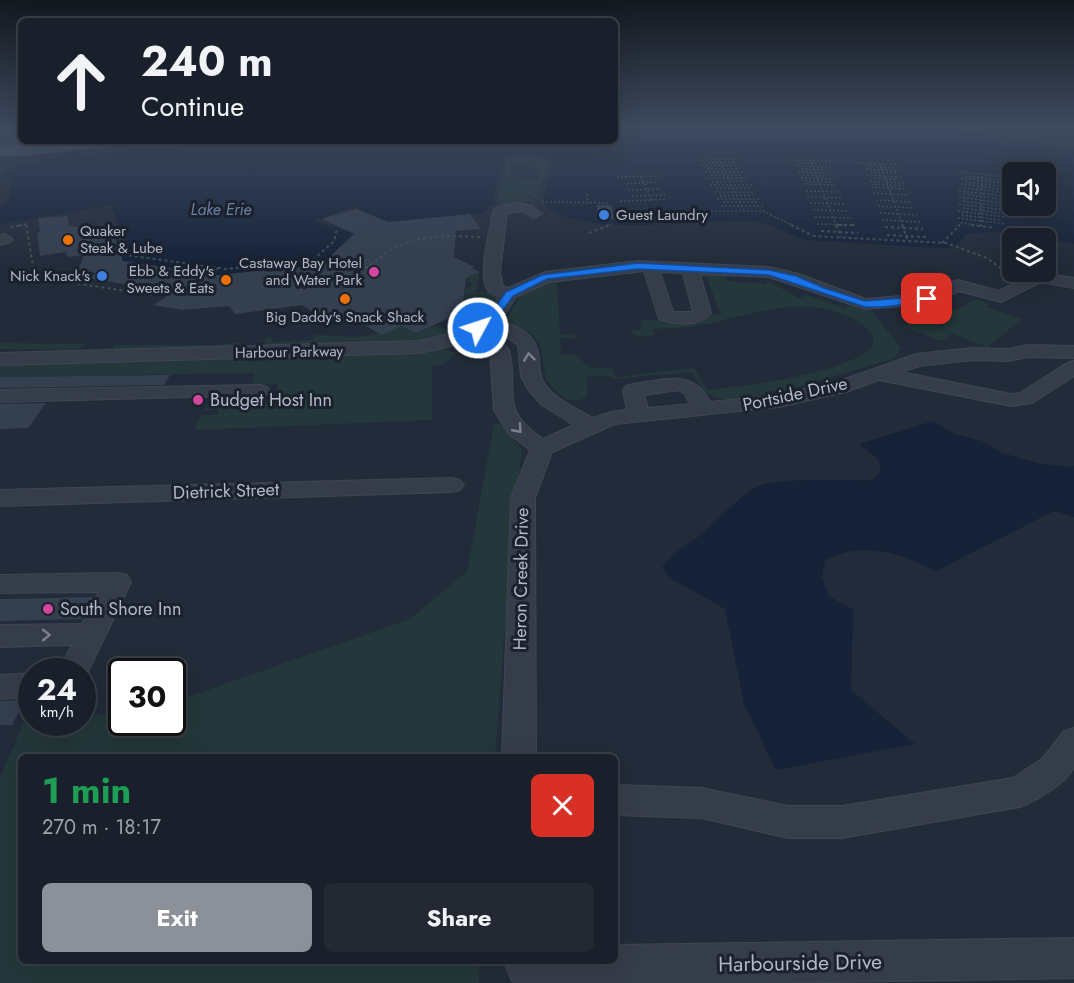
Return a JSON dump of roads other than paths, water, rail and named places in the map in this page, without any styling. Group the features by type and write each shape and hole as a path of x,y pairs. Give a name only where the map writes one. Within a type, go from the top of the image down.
{"street":[{"path":"509,294 495,290 492,273 500,211 519,207 529,209 538,206"},
{"path":"592,426 545,397 536,388 531,379 527,343 512,332 489,322 509,294 545,277 629,268 769,272 793,278 865,304 927,299 958,285 1001,297 1039,277 1074,283"},
{"path":"651,268 665,315 670,317 698,317 702,313 691,270"},
{"name":"Harbour Parkway","path":"0,359 380,350 419,347 449,341 489,322"},
{"path":"467,333 499,350 502,407 519,433 542,448 592,426"},
{"name":"Harbour Parkway","path":"0,351 84,356"},
{"name":"Portside Drive","path":"592,426 611,418 639,415 633,390 687,385 693,390 703,409 766,403 813,394 916,360 973,354 1008,355 1028,351 1074,352"},
{"path":"878,374 1011,400 1025,399 1074,367"},
{"path":"500,390 536,388"},
{"path":"0,396 260,391"},
{"name":"Heron Creek Drive","path":"519,754 523,498 542,448"},
{"name":"Dietrick Street","path":"0,498 452,485"},
{"path":"0,584 117,582 80,658"},
{"path":"0,636 92,634"},
{"path":"0,687 18,686"},
{"path":"618,800 702,803 788,822 842,822 1020,792 1054,769 1074,742"},
{"name":"Harbourside Drive","path":"526,970 1074,958"}],"water":[{"name":"Lake Erie","path":"4,174 500,174 493,196 495,204 482,214 388,222 355,207 315,220 355,233 322,264 304,266 304,268 219,275 109,259 106,249 126,245 111,205 0,224 0,208 8,202 12,179"},
{"name":"Lake Erie","path":"550,174 1002,174 1002,216 1056,216 1056,174 1074,174 1074,244 1056,240 1056,228 1002,228 1002,233 965,235 954,246 938,248 806,240 767,224 753,221 647,225 592,223 568,217 547,208 544,200"},
{"path":"933,421 954,434 982,441 1002,453 1038,463 1074,466 1074,517 1054,511 936,571 909,559 881,551 854,551 825,560 822,578 829,596 853,610 851,690 915,744 776,770 744,704 725,609 672,579 662,568 676,553 753,489 776,482 873,480 881,471 878,459 859,444"}],"waterway":[{"path":"328,320 330,323 336,322 337,317"}],"place":[{"name":"Guest Laundry","path":"604,215"},
{"name":"Quaker Steak & Lube","path":"68,240"},
{"name":"Castaway Bay Hotel and Water Park","path":"374,272"},
{"name":"Nick Knack's","path":"102,276"},
{"name":"Ebb & Eddy's Sweets & Eats","path":"226,280"},
{"name":"Big Daddy's Snack Shack","path":"345,299"},
{"name":"Budget Host Inn","path":"198,400"},
{"name":"South Shore Inn","path":"48,609"}]}
